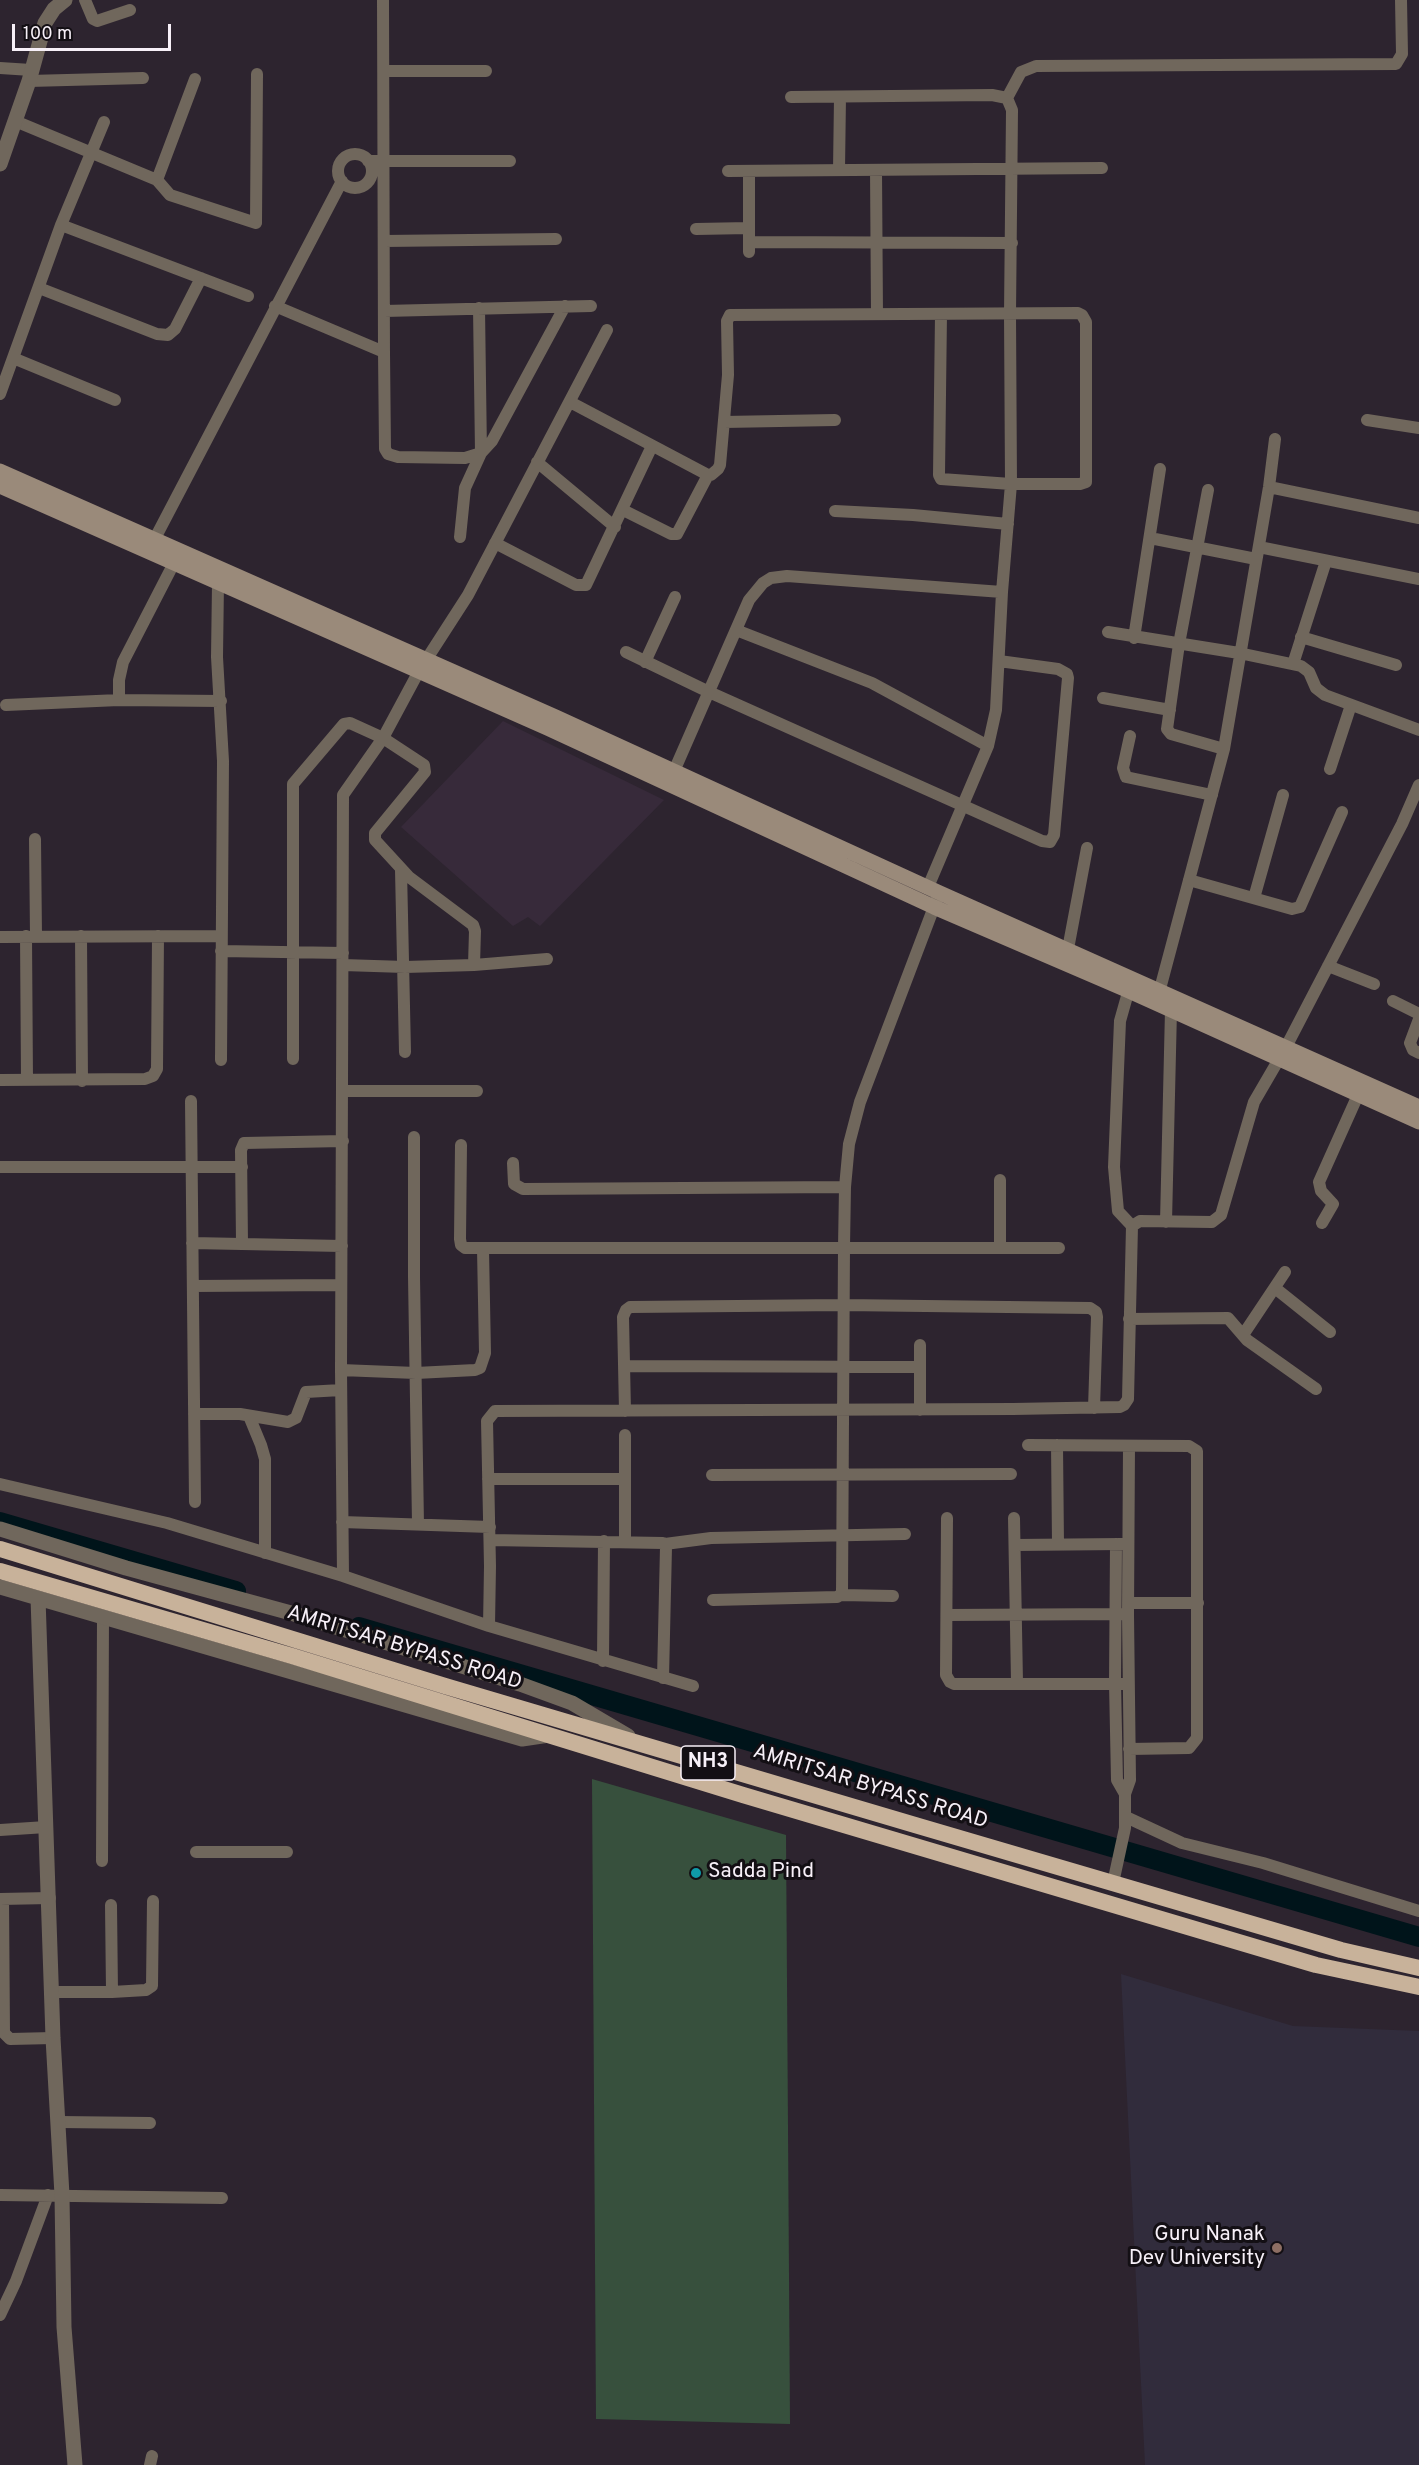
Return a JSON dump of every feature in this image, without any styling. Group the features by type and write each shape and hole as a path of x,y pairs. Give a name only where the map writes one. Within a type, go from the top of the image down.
{"highway":[{"name":"AMRITSAR BYPASS ROAD","path":"0,1549 445,1686 1115,1876 1341,1950 1419,1968"},
{"name":"AMRITSAR BYPASS ROAD","path":"0,1571 292,1656 1316,1965 1419,1987"}],"main road":[{"path":"0,471 151,546 174,563 423,666"},
{"path":"0,486 151,546 1130,984 1160,989 1358,1095 1419,1122"},
{"path":"934,896 1068,949 1171,1010 1419,1107"}],"street":[{"path":"85,0 93,19 97,21 130,10"},
{"path":"383,0 385,449 388,454 398,457 465,458 481,453"},
{"path":"1006,98 1021,72 1036,66 1396,64 1402,54 1401,0"},
{"path":"0,164 42,32 58,3"},
{"path":"0,68 30,75 143,78"},
{"path":"384,71 486,71"},
{"path":"15,121 156,180 170,195 256,223 257,74"},
{"path":"156,180 195,79"},
{"path":"791,98 992,95 1006,98"},
{"path":"839,170 840,97"},
{"path":"841,1596 845,1187 854,1120 964,805 988,746 996,710 1002,592 1011,484 1012,110 1006,98"},
{"path":"0,394 61,225 104,122"},
{"path":"368,161 372,171 365,184 355,188 342,181 338,171 343,160 353,155 359,155 368,161 510,161"},
{"path":"728,171 1102,168"},
{"path":"876,170 877,314"},
{"path":"748,171 749,247 877,242 1012,243"},
{"path":"151,546 342,181"},
{"path":"61,225 248,296"},
{"path":"696,229 749,228"},
{"path":"384,241 556,239"},
{"path":"39,288 156,334 168,335 175,329 201,278"},
{"path":"276,306 384,352"},
{"path":"460,537 465,488 481,453 492,441 565,306"},
{"path":"384,310 591,306"},
{"path":"479,308 481,453"},
{"path":"623,510 671,534 677,534 708,476 715,473 720,465 728,375 727,321 730,315 1078,313 1085,318 1088,477 1083,484 945,481 939,475 941,314"},
{"path":"344,1576 341,1390 344,959 342,800 348,786 383,738 423,666 468,595 608,330"},
{"path":"13,358 115,400"},
{"path":"570,402 708,476"},
{"path":"724,422 836,420"},
{"path":"1367,420 1419,429"},
{"path":"1160,989 1224,748 1269,487 1275,439"},
{"path":"495,543 582,586 589,581 652,446"},
{"path":"537,462 615,527"},
{"path":"1134,638 1160,469"},
{"path":"1269,487 1419,518"},
{"path":"1209,490 1179,645 1167,729 1169,734 1224,748"},
{"path":"835,511 913,515 1008,524"},
{"path":"1150,538 1198,547 1326,561 1419,579"},
{"path":"1293,664 1326,561"},
{"path":"119,700 119,680 123,662 174,563"},
{"path":"671,778 749,600 763,583 771,578 788,576 1002,592"},
{"path":"218,583 217,657 223,761 221,1060"},
{"path":"645,662 675,597"},
{"path":"736,630 872,682 988,746"},
{"path":"1108,632 1293,664 1307,669 1319,691 1419,730"},
{"path":"1301,637 1396,665"},
{"path":"626,652 709,692 1042,841 1050,842 1053,840 1067,674 1058,669 999,662"},
{"path":"1103,698 1170,710"},
{"path":"6,705 119,700 221,701"},
{"path":"1330,769 1351,705"},
{"path":"293,1059 293,784 344,724 350,723 383,738 422,762 425,769 375,833 376,843 400,870 473,925 475,931 474,965"},
{"path":"1130,736 1123,768 1126,777 1212,795"},
{"path":"1132,1226 1140,1221 1212,1222 1219,1218 1254,1102 1402,824 1419,785"},
{"path":"1254,898 1283,795"},
{"path":"1189,880 1293,909 1302,906 1342,812"},
{"path":"27,1080 35,839"},
{"path":"1068,949 1087,848"},
{"path":"400,870 405,967 405,1052"},
{"path":"81,936 82,1081"},
{"path":"0,1080 145,1079 155,1074 158,936"},
{"path":"0,937 221,936"},
{"path":"221,951 293,953 405,967 474,965 547,959"},
{"path":"1328,966 1374,984"},
{"path":"489,1626 490,1527 487,1421 495,1412 1094,1408 1120,1407 1128,1399 1132,1226 1118,1211 1114,1167 1120,1021 1130,984"},
{"path":"1393,1001 1419,1017 1410,1043 1413,1050 1419,1053"},
{"path":"1166,1222 1171,1010"},
{"path":"343,1091 477,1091"},
{"path":"1322,1223 1333,1204 1321,1191 1319,1182 1358,1095"},
{"path":"191,1101 195,1502"},
{"path":"414,1137 418,1524"},
{"path":"242,1243 242,1147 247,1142 343,1141"},
{"path":"461,1145 460,1243 465,1248 1059,1248"},
{"path":"513,1163 514,1184 523,1189 845,1187"},
{"path":"0,1167 242,1167"},
{"path":"1000,1180 1000,1248"},
{"path":"192,1243 342,1246"},
{"path":"341,1370 416,1372 475,1370 482,1365 485,1353 483,1249"},
{"path":"1243,1335 1285,1272"},
{"path":"193,1286 341,1285"},
{"path":"1275,1288 1330,1332"},
{"path":"625,1411 623,1317 630,1307 843,1305 1090,1308 1096,1312 1097,1317 1094,1408"},
{"path":"1129,1319 1224,1317 1232,1320 1243,1335 1316,1389"},
{"path":"920,1345 920,1410"},
{"path":"624,1366 920,1367"},
{"path":"194,1414 249,1416 282,1422 292,1421 299,1413 306,1392 341,1390"},
{"path":"249,1416 265,1459 265,1553"},
{"path":"625,1435 625,1541"},
{"path":"1028,1445 1189,1446 1197,1451 1196,1743 1189,1748 1129,1749"},
{"path":"1057,1445 1058,1544"},
{"path":"1115,1876 1126,1823 1125,1794 1130,1780 1123,1544 1130,1446"},
{"path":"712,1475 1011,1474"},
{"path":"489,1479 624,1479"},
{"path":"0,1484 167,1523 344,1576 489,1626 693,1686"},
{"path":"947,1518 946,1675 950,1682 954,1684 1017,1682 1128,1684"},
{"path":"1014,1518 1017,1682"},
{"path":"342,1522 490,1527"},
{"path":"0,1529 126,1568 291,1613 520,1684 572,1703 635,1741"},
{"path":"490,1540 625,1541 665,1544 711,1538 905,1534"},
{"path":"603,1661 604,1541"},
{"path":"663,1678 665,1544"},
{"path":"1015,1545 1123,1544"},
{"path":"0,1587 271,1668 330,1682 522,1739 549,1735"},
{"path":"713,1600 893,1596"},
{"path":"38,1598 53,2038 59,2122 55,2195 75,2465"},
{"path":"947,1615 1124,1610 1198,1603"},
{"path":"1124,1610 1115,1683 1117,1780 1125,1794"},
{"path":"102,1861 103,1617"},
{"path":"1126,1823 1182,1843 1263,1863 1419,1911"},
{"path":"0,1830 46,1827"},
{"path":"196,1852 287,1852"},
{"path":"50,1898 1,1899 4,2034 10,2039 53,2038"},
{"path":"53,1992 146,1990 152,1986 153,1901"},
{"path":"111,1905 112,1992"},
{"path":"59,2122 150,2123"},
{"path":"0,2195 222,2198"},
{"path":"0,2315 55,2195"}],"shaded area":[{"path":"503,721 664,800 540,926 528,917 513,926 401,827"},
{"name":"Guru Nanak Dev University","path":"1121,1974 1293,2026 1419,2031 1419,2465 1145,2465"}],"green space":[{"path":"592,1779 786,1835 790,2424 596,2419"}],"waterway":[{"path":"0,1522 236,1591"},
{"path":"359,1627 1419,1937"}],"place":[{"name":"Sadda Pind","path":"696,1873"},
{"name":"Guru Nanak Dev University","path":"1277,2248"}]}
